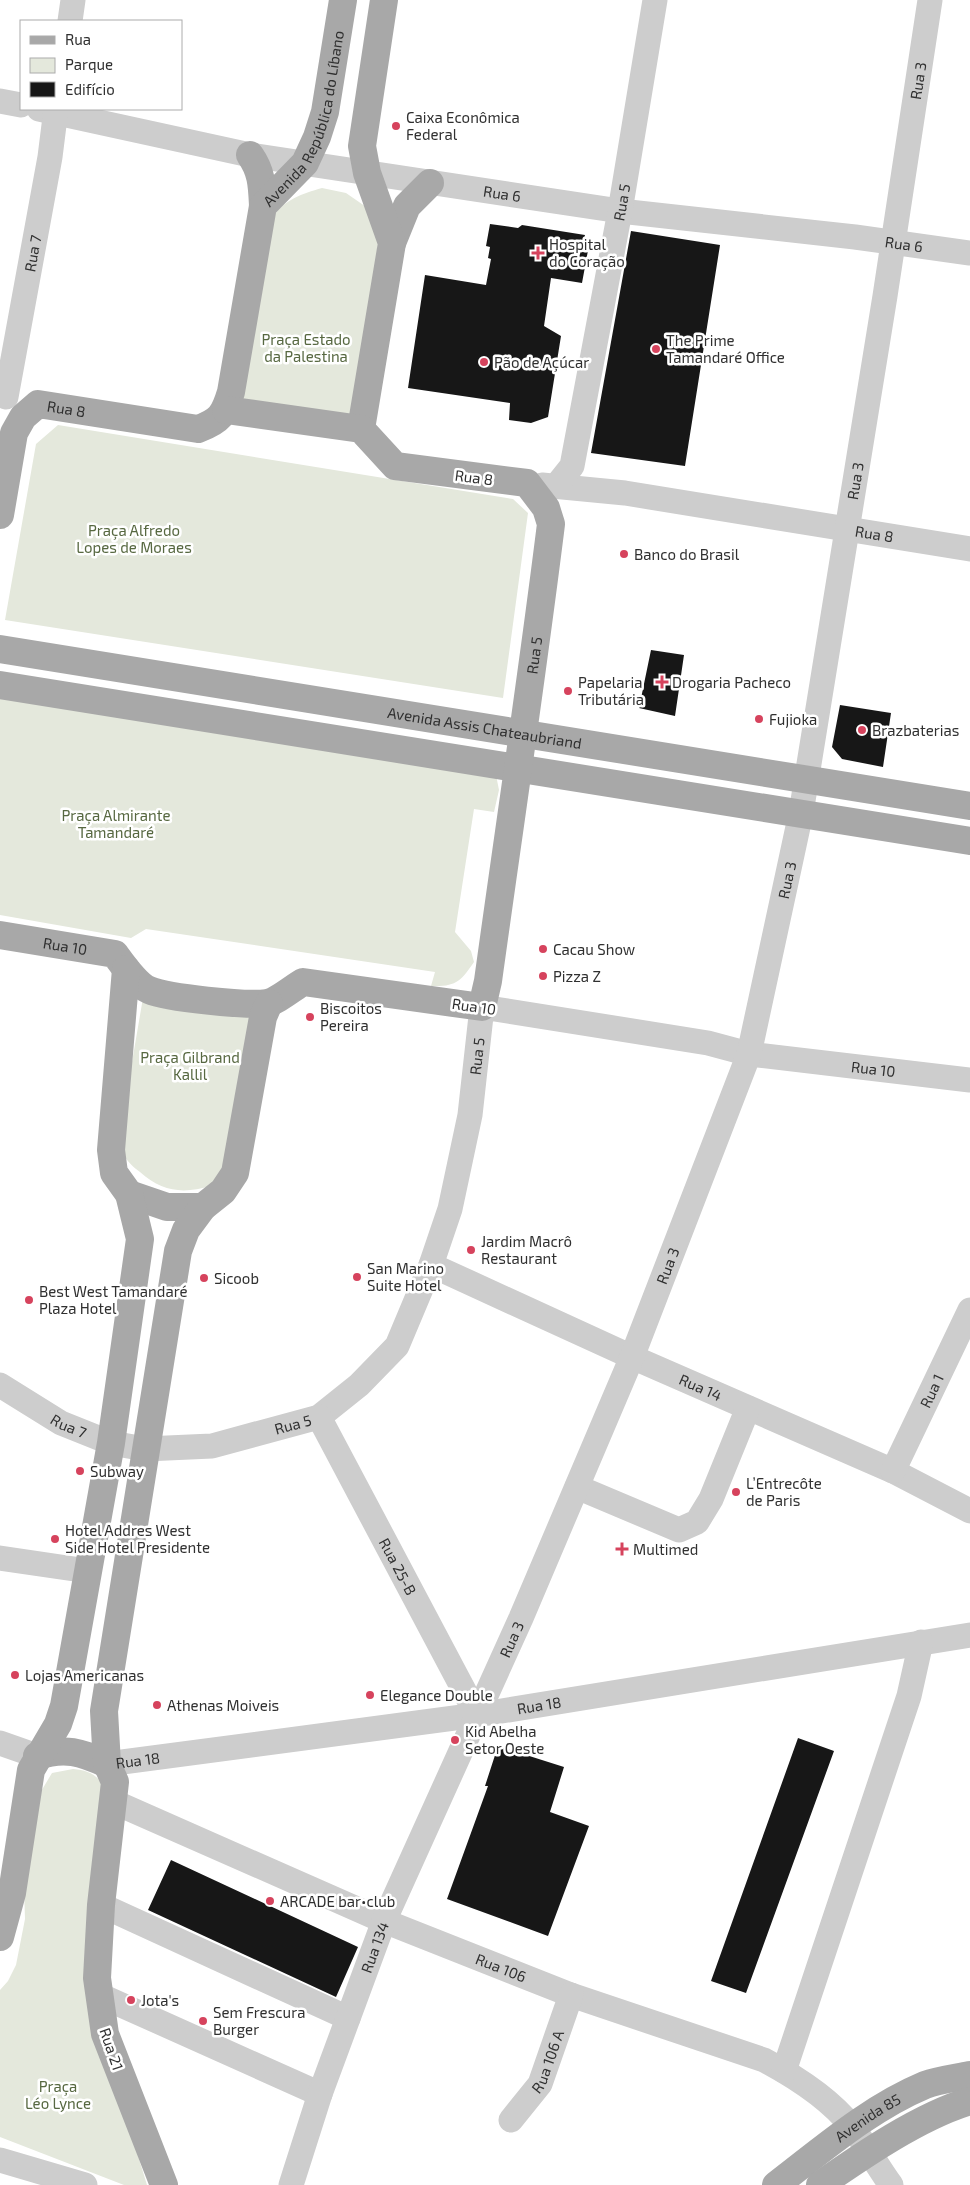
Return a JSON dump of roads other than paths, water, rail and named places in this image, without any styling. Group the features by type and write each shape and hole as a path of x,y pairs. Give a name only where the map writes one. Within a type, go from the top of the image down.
{"main road":[{"name":"Avenida República do Líbano","path":"226,410 231,392 262,206 305,163 317,137 326,112 343,0"},
{"path":"384,0 362,146 366,172 392,243"},
{"path":"250,155 259,166 262,178 262,206"},
{"path":"226,410 361,429 392,243 407,206 430,183"},
{"path":"0,515 14,433 22,417 38,404"},
{"name":"Rua 8","path":"38,404 198,429 214,423 226,410"},
{"name":"Rua 8","path":"361,429 395,466 526,484"},
{"name":"Rua 5","path":"482,1007 488,981 551,524 546,508 526,484"},
{"name":"Avenida Assis Chateaubriand","path":"0,649 970,806"},
{"path":"0,685 970,841"},
{"name":"Rua 10","path":"0,935 116,954 126,969 147,990 163,994 237,1003 269,1003 303,982 482,1007"},
{"path":"0,1937 12,1893 31,1770 58,1724 64,1706 111,1443 140,1239 128,1194 114,1173 111,1150 126,969"},
{"path":"101,1905 115,1782 107,1764 104,1712 178,1251 186,1230 203,1207 223,1191 235,1173 263,1017 269,1003"},
{"path":"128,1194 167,1207 203,1207"},
{"path":"38,1756 54,1750 73,1751 107,1764"},
{"name":"Rua 21","path":"101,1905 97,1978 105,2034 164,2185"},
{"name":"Avenida 85","path":"776,2185 852,2127 898,2099 927,2085 970,2075"},
{"name":"Avenida 85","path":"820,2185 908,2128 955,2105 970,2101"}],"street":[{"path":"70,20 73,0"},
{"name":"Rua 5","path":"556,486 572,466 620,211 655,0"},
{"name":"Rua 3","path":"477,1715 632,1357 750,1054 801,813 805,779 848,529 930,0"},
{"path":"0,101 20,105"},
{"name":"Rua 6","path":"50,110 250,155 430,183 620,211 855,237 970,253"},
{"name":"Rua 7","path":"3,397 50,157 50,110"},
{"name":"Rua 8","path":"3,397 38,404"},
{"name":"Rua 8","path":"526,484 625,493 970,549"},
{"name":"Rua 5","path":"145,1449 212,1446 319,1417 359,1385 396,1346 431,1265 450,1209 470,1116 482,1007"},
{"name":"Rua 10","path":"482,1007 708,1043 750,1054 970,1080"},
{"name":"Rua 14","path":"431,1265 632,1357 893,1471 970,1511"},
{"name":"Rua 1","path":"893,1471 970,1310"},
{"name":"Rua 7","path":"0,1385 61,1423 111,1443 145,1449"},
{"path":"577,1487 679,1530 697,1522 711,1499 748,1408"},
{"name":"Rua 25-B","path":"319,1417 477,1715"},
{"path":"0,1558 88,1571"},
{"name":"Rua 18","path":"107,1764 477,1715 970,1635"},
{"path":"784,2071 909,1696 921,1642"},
{"name":"Rua 134","path":"291,2185 320,2094 384,1921 477,1715"},
{"path":"0,1744 38,1756"},
{"name":"Rua 106","path":"114,1802 384,1921 572,1995 764,2060 784,2071 836,2109 852,2127 890,2185"},
{"path":"101,1905 348,2018"},
{"path":"99,1994 320,2094"},
{"name":"Rua 106 A","path":"511,2120 540,2084 572,1995"},
{"path":"0,2160 85,2185"}],"place":[{"name":"Caixa Econômica Federal","path":"396,126"},
{"name":"Hospital do Coração","path":"538,253"},
{"name":"The Prime Tamandaré Office","path":"656,349"},
{"name":"Pão de Açúcar","path":"484,362"},
{"name":"Banco do Brasil","path":"624,554"},
{"name":"Drogaria Pacheco","path":"662,682"},
{"name":"Papelaria Tributária","path":"568,691"},
{"name":"Fujioka","path":"759,719"},
{"name":"Brazbaterias","path":"862,730"},
{"name":"Cacau Show","path":"543,949"},
{"name":"Pizza Z","path":"543,976"},
{"name":"Biscoitos Pereira","path":"310,1017"},
{"name":"Jardim Macrô Restaurant","path":"471,1250"},
{"name":"San Marino Suite Hotel","path":"357,1277"},
{"name":"Sicoob","path":"204,1278"},
{"name":"Best West Tamandaré Plaza Hotel","path":"29,1300"},
{"name":"Subway","path":"80,1471"},
{"name":"L’Entrecôte de Paris","path":"736,1492"},
{"name":"Hotel Addres West Side Hotel Presidente","path":"55,1539"},
{"name":"Multimed","path":"622,1549"},
{"name":"Lojas Americanas","path":"15,1675"},
{"name":"Elegance Double","path":"370,1695"},
{"name":"Athenas Moiveis","path":"157,1705"},
{"name":"Kid Abelha Setor Oeste","path":"455,1740"},
{"name":"ARCADE bar•club","path":"270,1901"},
{"name":"Jota's","path":"131,2000"},
{"name":"Sem Frescura Burger","path":"203,2021"}],"park label":[{"name":"Praça Estado da Palestina","path":"306,348"},
{"name":"Praça Alfredo Lopes de Moraes","path":"134,538"},
{"name":"Praça Almirante Tamandaré","path":"116,824"},
{"name":"Praça Gilbrand Kallil","path":"190,1066"},
{"name":"Praça Léo Lynce","path":"58,2094"}]}
